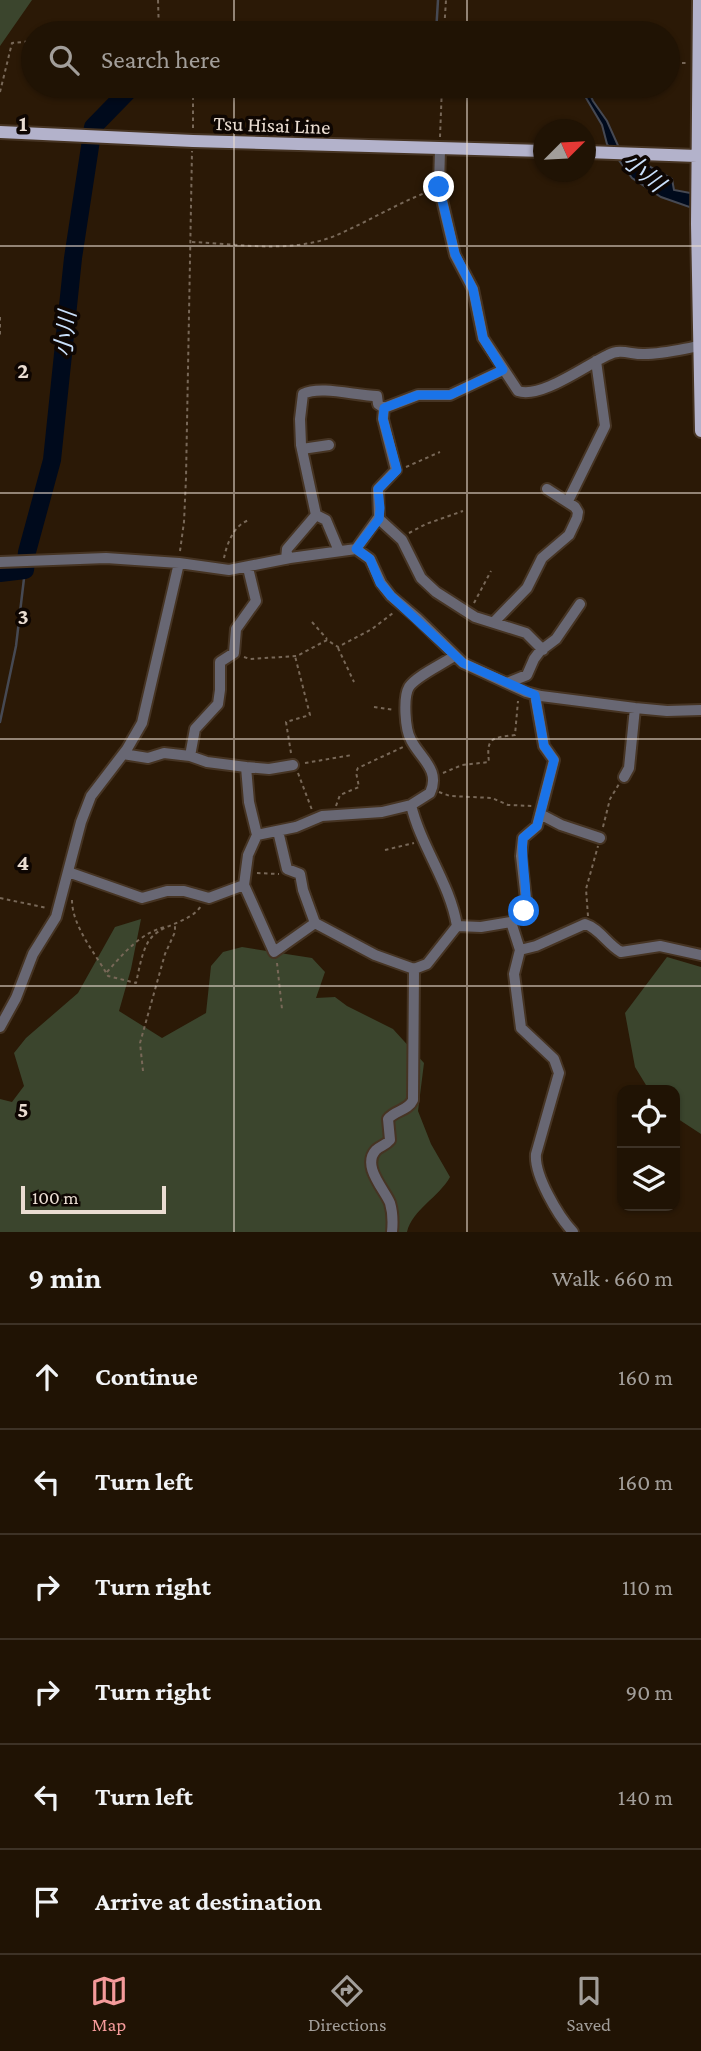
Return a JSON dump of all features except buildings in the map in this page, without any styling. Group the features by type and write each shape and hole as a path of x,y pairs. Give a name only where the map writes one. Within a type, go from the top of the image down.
{"main road":[{"path":"699,0 697,224 701,431"},
{"name":"Tsu Hisai Line","path":"0,132 192,141 533,151"},
{"path":"596,152 698,156"}],"street":[{"path":"440,149 439,187 455,254 473,289 483,338 518,391 530,393 616,352 644,355 700,346"},
{"path":"568,501 605,426 596,361"},
{"path":"384,408 418,395 450,395 503,370"},
{"path":"316,515 302,449 300,419 303,394 328,391 376,396 378,404 384,408"},
{"path":"356,549 379,519 378,489 396,472 383,419 384,408"},
{"path":"302,449 329,445"},
{"path":"494,622 530,585 541,558 569,536 578,512 568,501 547,489"},
{"path":"316,515 327,520 339,551"},
{"path":"286,559 287,549 316,515"},
{"path":"379,519 402,540 421,578 448,600 468,613 526,633 543,650"},
{"path":"0,562 19,559 106,558 222,569 248,568 286,559 356,549 370,559 380,583 463,663 535,695 667,711 701,710"},
{"path":"0,1027 16,998 33,954 58,911 81,822 91,796 124,754 142,723 179,563"},
{"path":"190,756 195,729 218,704 220,662 234,653 236,629 256,601 248,568"},
{"path":"508,683 527,675 534,659 556,639 580,604"},
{"path":"257,835 296,827 316,818 336,814 374,813 411,805 432,790 432,777 426,759 410,740 405,711 408,688 454,656"},
{"path":"457,926 481,927 511,922 527,908 521,856 523,838 537,826 554,760 544,746 535,695"},
{"path":"624,777 629,768 635,708"},
{"path":"124,754 148,758 164,753 190,756 207,762 269,769 295,765"},
{"path":"246,767 249,802 257,835 250,849 244,879 274,952 315,923"},
{"path":"411,805 457,926"},
{"path":"540,812 562,825 600,838"},
{"path":"278,831 287,869 300,874 315,923 375,955 414,969 427,964 457,926"},
{"path":"68,872 133,896 146,897 167,891 184,891 209,898 244,879"},
{"path":"511,922 520,950 513,974 521,1028 557,1066 559,1073 535,1166 561,1216 573,1232"},
{"path":"520,950 589,924 621,952 660,946 701,955"},
{"path":"392,1232 392,1209 388,1197 376,1180 373,1160 376,1150 390,1140 388,1119 408,1107 413,1100 414,969"}],"path":[{"path":"158,0 159,21"},
{"path":"445,21 446,0"},
{"path":"0,92 12,43 21,42"},
{"path":"680,63 698,62"},
{"path":"179,563 186,478 193,98"},
{"path":"440,149 442,98"},
{"path":"191,242 281,245 320,239 337,235 382,211 439,187"},
{"path":"0,317 0,336"},
{"path":"396,472 440,452"},
{"path":"402,540 417,528 463,511"},
{"path":"222,569 229,542 242,522 249,520"},
{"path":"468,613 491,571"},
{"path":"338,647 387,620 401,605"},
{"path":"312,622 327,640 338,647 354,682"},
{"path":"234,653 250,659 295,656 327,640"},
{"path":"295,656 310,715 286,722 295,765 316,818"},
{"path":"432,777 462,765 489,762 489,742 498,737 515,735 516,706 522,690"},
{"path":"374,707 405,711"},
{"path":"336,814 337,798 344,792 359,787 356,772 358,768 409,744 410,740"},
{"path":"295,765 352,755"},
{"path":"589,924 586,889 610,799 624,777"},
{"path":"432,790 450,796 492,798 502,804 532,805 540,812"},
{"path":"385,850 412,842 419,848"},
{"path":"244,879 281,873"},
{"path":"72,896 72,912 79,929 106,973 117,980 135,983 147,943 166,927"},
{"path":"0,898 58,911"},
{"path":"106,973 129,947 146,935 198,911 209,898"},
{"path":"143,1072 139,1043 165,954 175,932 174,923"},
{"path":"274,952 282,1009"}],"green space":[{"path":"0,0 32,0 0,46"},
{"path":"141,919 119,1011 162,1038 206,1013 211,966 223,952 242,947 312,958 325,972 316,998 335,997 393,1029 424,1063 418,1111 431,1144 450,1177 414,1217 407,1232 0,1232 0,1099 12,1102 24,1086 14,1053 26,1038 78,993 115,927"},
{"path":"667,957 701,967 701,1134 680,1120 680,1085 646,1085 635,1067 625,1013"}],"water":[{"path":"586,98 592,98 607,121 620,150 672,179 674,190 701,195 701,211 661,197 632,178 607,144 602,125"}],"waterway":[{"path":"437,21 438,0"},
{"name":"小川","path":"0,573 25,570 27,552 52,460 73,258 93,127 121,98"},
{"path":"0,722 16,646 25,570"}],"route":[{"path":"439,187 455,254 473,289 483,338 503,370 450,395 418,395 384,408 387,439 397,470 378,489 379,519 356,549 370,559 380,583 391,596 454,656 463,663 535,695 540,710 544,746 554,760 537,826 523,838 521,856 527,900 527,908 524,911"}]}
